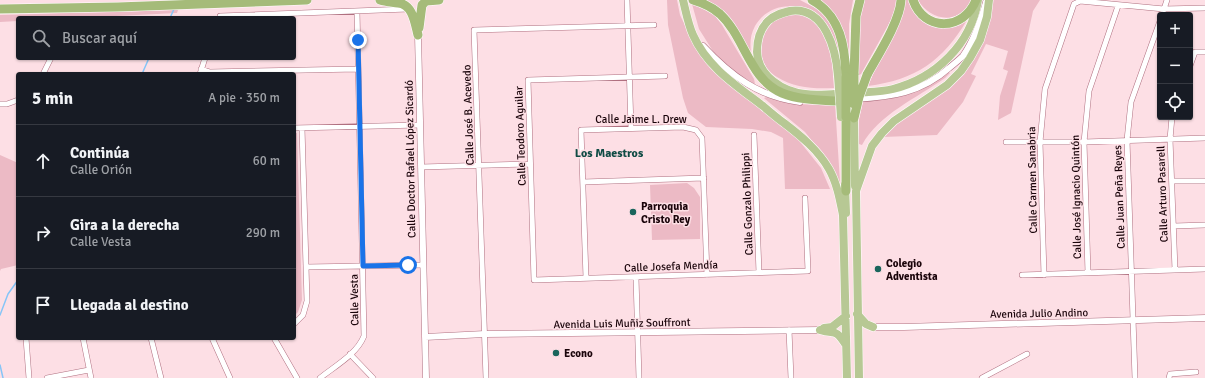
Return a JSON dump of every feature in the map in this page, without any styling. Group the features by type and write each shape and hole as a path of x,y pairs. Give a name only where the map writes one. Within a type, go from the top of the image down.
{"highway":[{"path":"0,11 307,0"},
{"path":"380,0 399,3 409,8 415,22 418,35"},
{"path":"418,35 422,5 426,1 439,0"},
{"path":"683,0 693,37 702,51 725,77 800,135 816,152 828,168 838,193 843,215 847,378"},
{"path":"693,0 710,7 721,15 733,30 760,76 772,87 782,93 798,98 837,100"},
{"path":"812,0 822,7 835,24 842,40 845,52 847,117 847,255 845,302"},
{"path":"859,378 856,191 847,117 846,76 860,0"},
{"path":"847,117 859,97 867,75 896,21 902,0"},
{"path":"913,0 921,13 934,22 944,24 963,18 971,11 977,0"},
{"path":"846,76 837,63 831,39 820,22 811,15 793,11 783,12 769,20 762,28 758,36 757,45 757,56 760,66 771,80 790,91 807,95 826,95 892,89 926,76 950,56 966,34 975,15 977,0"},
{"path":"856,191 872,146 882,132 894,121 947,85 961,71 970,58 980,40 987,17 988,0"},
{"path":"857,314 866,324 873,327"},
{"path":"820,330 832,326 846,316"},
{"path":"858,340 863,332 873,327"},
{"path":"820,330 839,334 846,345"}],"street":[{"path":"627,0 631,128"},
{"path":"693,37 734,76 755,89 772,96 792,101 806,102 887,97 917,89 941,75 962,57 977,28 988,0"},
{"path":"1163,12 1167,0"},
{"name":"Calle Carmen Sanabria","path":"1044,274 1040,142 1045,89 1074,4 1083,1 1118,6"},
{"path":"1118,6 1164,9 1205,8"},
{"name":"Calle José Ignacio Quintón","path":"1088,273 1084,142 1089,91 1118,6"},
{"path":"243,16 409,8"},
{"name":"Calle Vesta","path":"320,378 361,344 364,336 357,11"},
{"name":"Calle José B. Acevedo","path":"486,378 474,30 654,25"},
{"name":"Calle Juan Peña Reyes","path":"1136,378 1132,321 1127,140 1131,102 1157,29"},
{"name":"Calle Doctor Rafael López Sicardó","path":"418,35 426,378"},
{"path":"1193,58 1195,52 1205,52"},
{"path":"44,72 50,60"},
{"path":"204,60 201,72 358,69"},
{"name":"Calle Teodoro Aguilar","path":"534,280 528,80 665,76"},
{"path":"0,104 6,104 16,101"},
{"name":"Calle Arturo Pasarell","path":"1172,120 1170,139 1175,270"},
{"path":"296,128 420,125"},
{"name":"Calle Jaime L. Drew","path":"586,278 581,130 683,127 696,130 702,138 704,178"},
{"path":"296,322 303,315 307,301 302,128"},
{"name":"Calle Gonzalo Philippi","path":"754,135 759,273"},
{"path":"1006,142 1084,142 1205,138"},
{"path":"421,167 530,164"},
{"path":"583,182 704,178 707,275"},
{"path":"1172,181 1205,180"},
{"name":"Calle Josefa Mendía","path":"534,280 636,278 808,271 805,198"},
{"path":"1174,226 1205,225"},
{"path":"306,267 423,265"},
{"path":"1022,275 1205,269"},
{"path":"636,278 639,378"},
{"name":"Avenida Julio Andino","path":"873,327 1205,318"},
{"path":"789,330 791,378"},
{"name":"Avenida Luis Muñiz Souffront","path":"425,337 485,334 820,330"},
{"path":"26,340 30,378"},
{"path":"83,340 91,378"},
{"path":"152,340 161,378"},
{"path":"213,340 230,378"},
{"path":"275,340 297,378"},
{"path":"350,354 373,378"},
{"path":"982,378 1027,354"},
{"path":"47,378 89,370"},
{"path":"1169,378 1170,374 1196,372"}],"shaded area":[{"path":"667,0 677,0 680,15 691,38 710,68 797,138 821,168 830,189 785,189 783,138 771,132 752,129 706,127 688,113 683,98 668,25"},
{"path":"706,0 800,0 821,11 832,25 840,49 837,50 819,18 815,14 801,8 786,6 772,10 765,14 755,26 750,42 752,59"},
{"path":"817,0 853,0 849,24 849,65 846,46"},
{"path":"862,0 898,0 891,20 861,74 859,75 859,27"},
{"path":"905,0 912,0 932,22 968,19 948,47 926,66 900,79 868,86"},
{"path":"918,0 972,0 967,8 960,14 945,18 930,13"},
{"path":"993,0 1040,0 1033,11 1011,113 998,120 1000,96 1008,71 1003,69 1008,51 986,44 971,74 976,76 963,102 937,135 882,137 892,126 948,88 990,18"},
{"path":"692,4 715,16 722,25 754,79 755,84 740,76 716,56 699,29"},
{"path":"178,10 177,13 116,16 16,16 16,21 0,22 0,15"},
{"path":"787,14 809,17 824,33 828,42 832,60 834,88 812,88 790,84 777,77 764,64 761,53 761,41 765,30 770,22"},
{"path":"948,72 950,73 945,78 888,115 869,134 862,145 859,144 859,120 863,101 888,99"},
{"path":"769,96 786,102 809,105 835,104 840,182 838,182 817,147 805,132 764,98"},
{"path":"296,133 302,300 296,314"},
{"path":"0,155 16,162 16,265 1,269 0,271"},
{"path":"687,183 694,188 700,197 700,239 652,240 650,185"}],"waterway":[{"path":"171,16 174,9"},
{"path":"143,72 148,60"},
{"path":"0,315 8,294 16,283"},
{"path":"0,365 3,378"}],"place":[{"name":"Parroquia Cristo Rey","path":"633,212"},
{"name":"Colegio Adventista","path":"878,269"},
{"name":"Econo","path":"556,353"}],"district":[{"name":"Los Maestros","path":"609,153"}],"route":[{"path":"358,40 363,266 408,265"}]}
